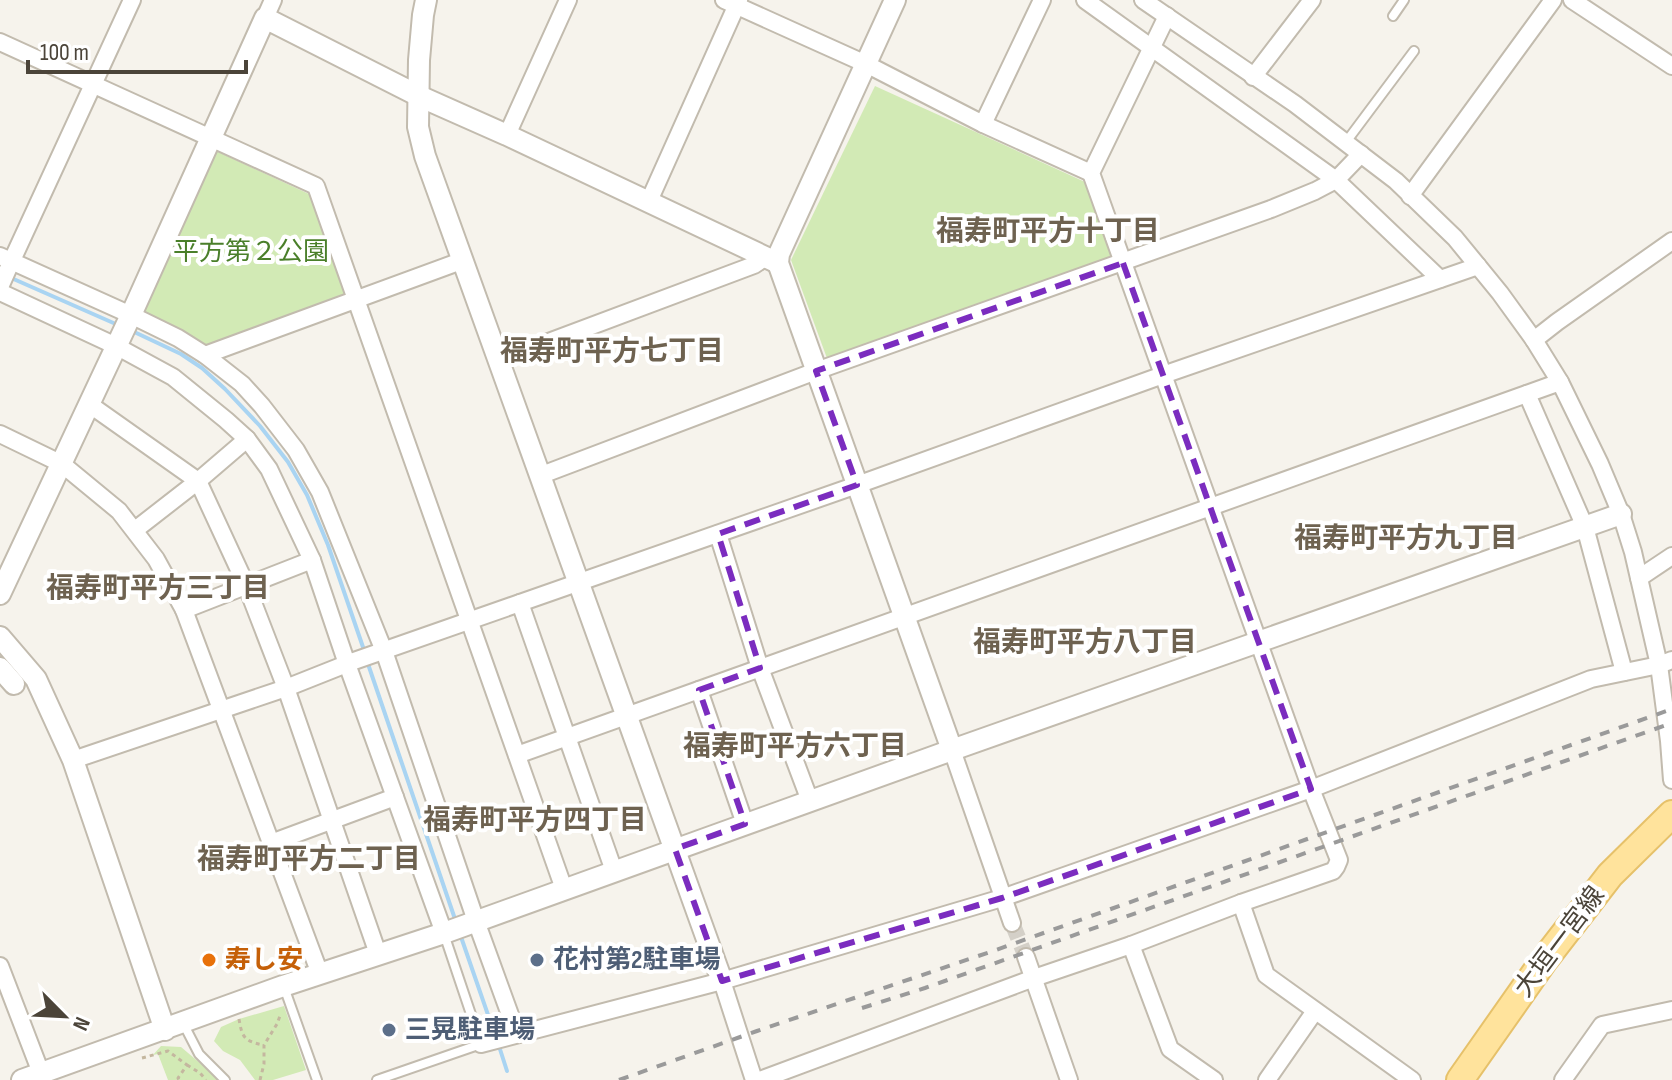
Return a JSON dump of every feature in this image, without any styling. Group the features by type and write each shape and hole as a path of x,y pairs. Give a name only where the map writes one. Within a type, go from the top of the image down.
{"main road":[{"name":"大垣一宮線","path":"1460,1080 1600,887 1672,814"}],"street":[{"path":"132,0 7,262 0,290 117,344 173,377 247,439 269,469 312,560 351,663 395,797 511,1036"},
{"path":"426,0 419,60 418,127 425,156 757,1080 1333,871 1339,860 1091,173 1167,16"},
{"path":"507,135 568,0"},
{"path":"498,361 772,260 779,254 895,0"},
{"path":"983,124 1042,0"},
{"path":"1085,0 1336,180 1440,279"},
{"path":"1143,0 1295,104 1396,181 1455,238 1534,340 1560,382 1621,514 1666,662 1672,780"},
{"path":"1253,77 1312,0"},
{"path":"1410,196 1553,0"},
{"path":"1572,0 1672,66"},
{"path":"649,201 733,2 1091,173"},
{"path":"0,594 269,9 419,96 772,260 816,371 1012,923"},
{"path":"0,42 316,186 564,889"},
{"path":"539,476 816,371 1271,209 1336,180 1361,154"},
{"path":"1534,340 1672,241"},
{"path":"205,355 461,261"},
{"path":"7,262 129,319 178,338 205,355 242,384 296,450 320,492 379,653 458,927"},
{"path":"73,760 286,688 1478,266"},
{"path":"517,755 1560,382"},
{"path":"1527,394 1585,527 1624,672"},
{"path":"89,404 198,481 247,587 286,688 378,954"},
{"path":"0,434 62,464 119,511 156,559 184,610 320,974"},
{"path":"135,530 247,439"},
{"path":"0,966 47,1075 174,1026 284,994 320,974 1621,514"},
{"path":"718,534 760,668 810,801"},
{"path":"1639,578 1672,556"},
{"path":"184,610 312,560"},
{"path":"520,603 614,871"},
{"path":"0,637 36,679 73,760 174,1026"},
{"path":"484,1043 722,981 1002,898 1311,789 1591,679 1666,662"},
{"path":"0,668 7,686"},
{"path":"699,690 745,824"},
{"path":"271,843 395,797"},
{"path":"1241,903 1266,975 1412,1080"},
{"path":"1131,945 1170,1049 1214,1080"},
{"path":"1026,957 1069,1080"},
{"path":"1563,1080 1602,1025 1672,1010"},
{"path":"1267,1080 1315,1011"}],"lane":[{"path":"1393,16 1404,0"},
{"path":"1346,142 1414,51"},
{"path":"377,1080 484,1043 458,927"},
{"path":"284,994 317,1080"},
{"path":"174,1026 225,1080"}],"path":[{"path":"260,1080 264,1045 277,1024 284,994"},
{"path":"239,1019 245,1039 264,1045"},
{"path":"142,1058 168,1051 206,1080"},
{"path":"179,1080 187,1065"}],"highlighted area":[{"path":"1123,263 1311,789 1002,898 722,981 675,849 745,824 699,690 760,668 718,534 857,485 816,371"}],"green space":[{"path":"875,86 1085,182 1113,260 828,361 791,260"},
{"name":"平方第２公園","path":"216,151 309,194 345,296 206,348 142,312"},
{"path":"284,1006 306,1070 273,1080 255,1080 240,1060 223,1051 214,1041 221,1027"},
{"path":"161,1046 181,1047 220,1080 168,1080 158,1054 153,1055"}],"waterway":[{"path":"9,277 118,325"},
{"path":"130,330 181,354 202,368 260,426 288,462 307,495 328,545 365,653"},
{"path":"367,661 456,922"},
{"path":"460,934 495,1035"},
{"path":"498,1043 507,1071"}],"tunnel":[{"path":"1012,923 1026,957"}],"railway":[{"path":"619,1080 993,951 1672,709"},
{"path":"862,1008 1672,723"}],"place":[{"name":"寿し安","path":"209,960"},
{"name":"花村第2駐車場","path":"537,960"},
{"name":"三晃駐車場","path":"389,1030"}],"district":[{"name":"福寿町平方十丁目","path":"1048,231"},
{"name":"福寿町平方七丁目","path":"612,351"},
{"name":"福寿町平方九丁目","path":"1406,538"},
{"name":"福寿町平方三丁目","path":"158,588"},
{"name":"福寿町平方八丁目","path":"1085,642"},
{"name":"福寿町平方六丁目","path":"795,746"},
{"name":"福寿町平方四丁目","path":"535,820"},
{"name":"福寿町平方二丁目","path":"309,859"}]}
